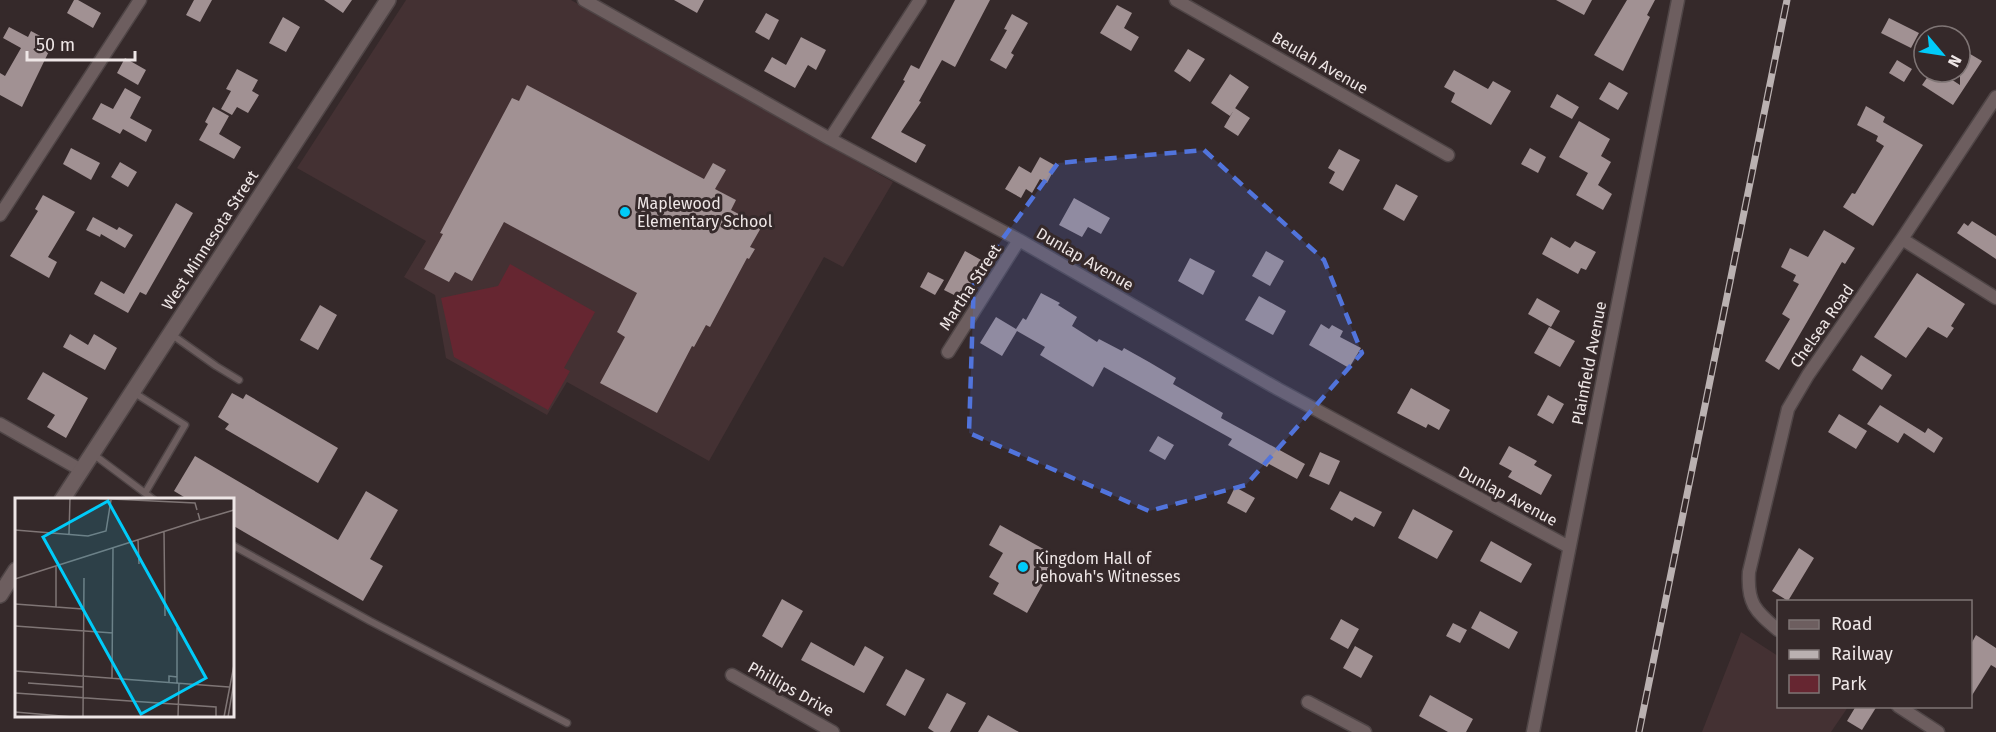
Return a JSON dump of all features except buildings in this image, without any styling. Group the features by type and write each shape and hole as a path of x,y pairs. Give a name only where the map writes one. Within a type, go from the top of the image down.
{"street":[{"path":"0,215 140,0"},
{"name":"West Minnesota Street","path":"63,498 388,0"},
{"name":"Dunlap Avenue","path":"584,0 830,139 1019,240 1278,389 1569,547"},
{"path":"830,139 920,0"},
{"name":"Plainfield Avenue","path":"1533,732 1678,0"},
{"name":"Beulah Avenue","path":"1179,1 1448,155"},
{"name":"Chelsea Road","path":"1777,628 1767,621 1749,596 1749,572 1788,409 1808,375 1996,97"},
{"path":"1902,239 1996,298"},
{"name":"Martha Street","path":"948,352 1019,240"},
{"path":"0,424 81,470"},
{"path":"0,595 15,572"},
{"name":"Phillips Drive","path":"732,675 833,732"},
{"path":"1308,702 1365,732"},
{"path":"1901,708 1938,732"}],"lane":[{"path":"170,334 239,380"},
{"path":"133,392 185,425 146,493"},
{"path":"92,453 152,498"},
{"path":"234,546 370,621 567,723"}],"highlighted area":[{"path":"1204,150 1324,260 1362,353 1246,485 1149,511 969,433 974,278 1058,163"}],"shaded area":[{"name":"Maplewood Elementary School","path":"406,0 571,0 893,182 843,267 824,257 709,461 567,382 547,415 446,358 435,295 404,277 426,241 297,168"},
{"path":"1741,632 1777,655 1777,708 1847,708 1831,732 1702,732"}],"green space":[{"path":"510,264 595,312 564,368 570,371 548,410 454,357 441,298 498,286"}],"railway":[{"path":"1639,732 1787,0"}],"place":[{"name":"Maplewood Elementary School","path":"625,212"},
{"name":"Kingdom Hall of Jehovah's Witnesses","path":"1023,567"}]}
